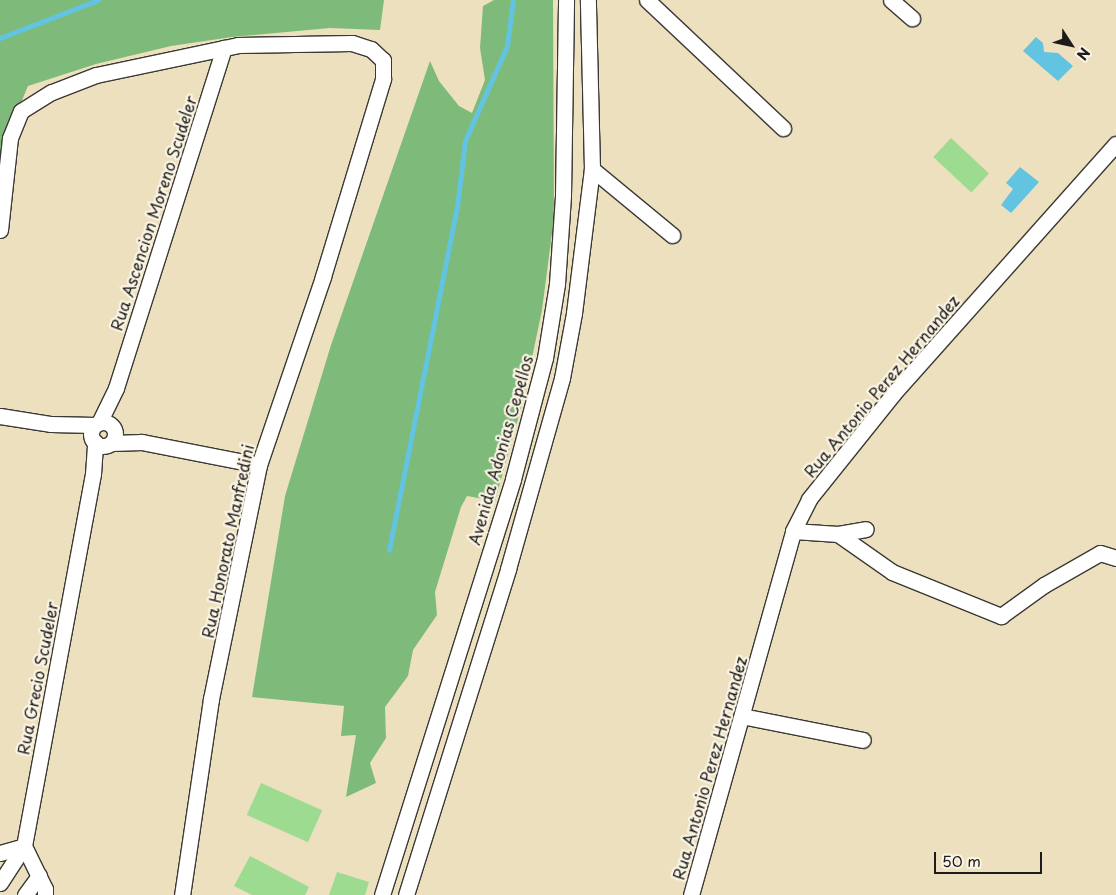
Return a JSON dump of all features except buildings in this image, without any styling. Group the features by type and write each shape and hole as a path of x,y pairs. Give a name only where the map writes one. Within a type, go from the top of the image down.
{"street":[{"name":"Avenida Adonias Cepellos","path":"382,895 513,479 545,358 557,284 563,195 566,0"},
{"path":"406,895 508,569 562,378 574,313 592,169 588,0"},
{"path":"647,0 783,128"},
{"path":"891,0 912,18"},
{"name":"Rua Honorato Manfredini","path":"182,895 211,698 259,465 323,276 383,79 383,60 371,49 352,43 224,48"},
{"path":"0,230 10,138 21,111 52,92 96,74 224,48"},
{"name":"Rua Ascencion Moreno Scudeler","path":"103,434 224,48"},
{"name":"Rua Antonio Perez Hernandez","path":"691,895 793,530 809,499 893,394 1116,144"},
{"path":"592,169 672,235"},
{"path":"0,416 51,424 259,465"},
{"name":"Rua Grecio Scudeler","path":"0,883 24,846 103,434"},
{"path":"793,530 838,534 866,528"},
{"path":"838,534 892,572 1001,616 1044,585 1100,553 1116,558"},
{"path":"742,716 864,740"},
{"path":"0,853 24,846 39,876 45,895"},
{"path":"25,895 39,876"}],"green space":[{"path":"0,0 384,0 380,30 330,28 232,37 171,46 96,64 28,86 0,153"},
{"path":"494,0 553,0 554,218 542,310 523,401 495,501 467,496 461,507 435,592 437,615 413,650 408,676 385,707 386,738 370,763 376,783 346,797 356,735 341,736 344,706 252,697 285,496 331,345 430,61 439,81 459,106 472,113 485,80 480,48 483,6"},
{"path":"951,138 989,173 971,192 933,157"},
{"path":"261,783 322,810 308,842 247,815"},
{"path":"250,856 309,887 305,895 252,895 234,886"},
{"path":"337,872 369,882 365,895 329,895"}],"water":[{"path":"1036,37 1043,43 1044,52 1058,53 1073,66 1058,81 1023,51"},
{"path":"1020,167 1039,182 1011,213 1001,205 1013,189 1006,183"}],"waterway":[{"path":"0,38 98,0"},
{"path":"389,550 457,207 465,141 507,46 513,0"}]}
